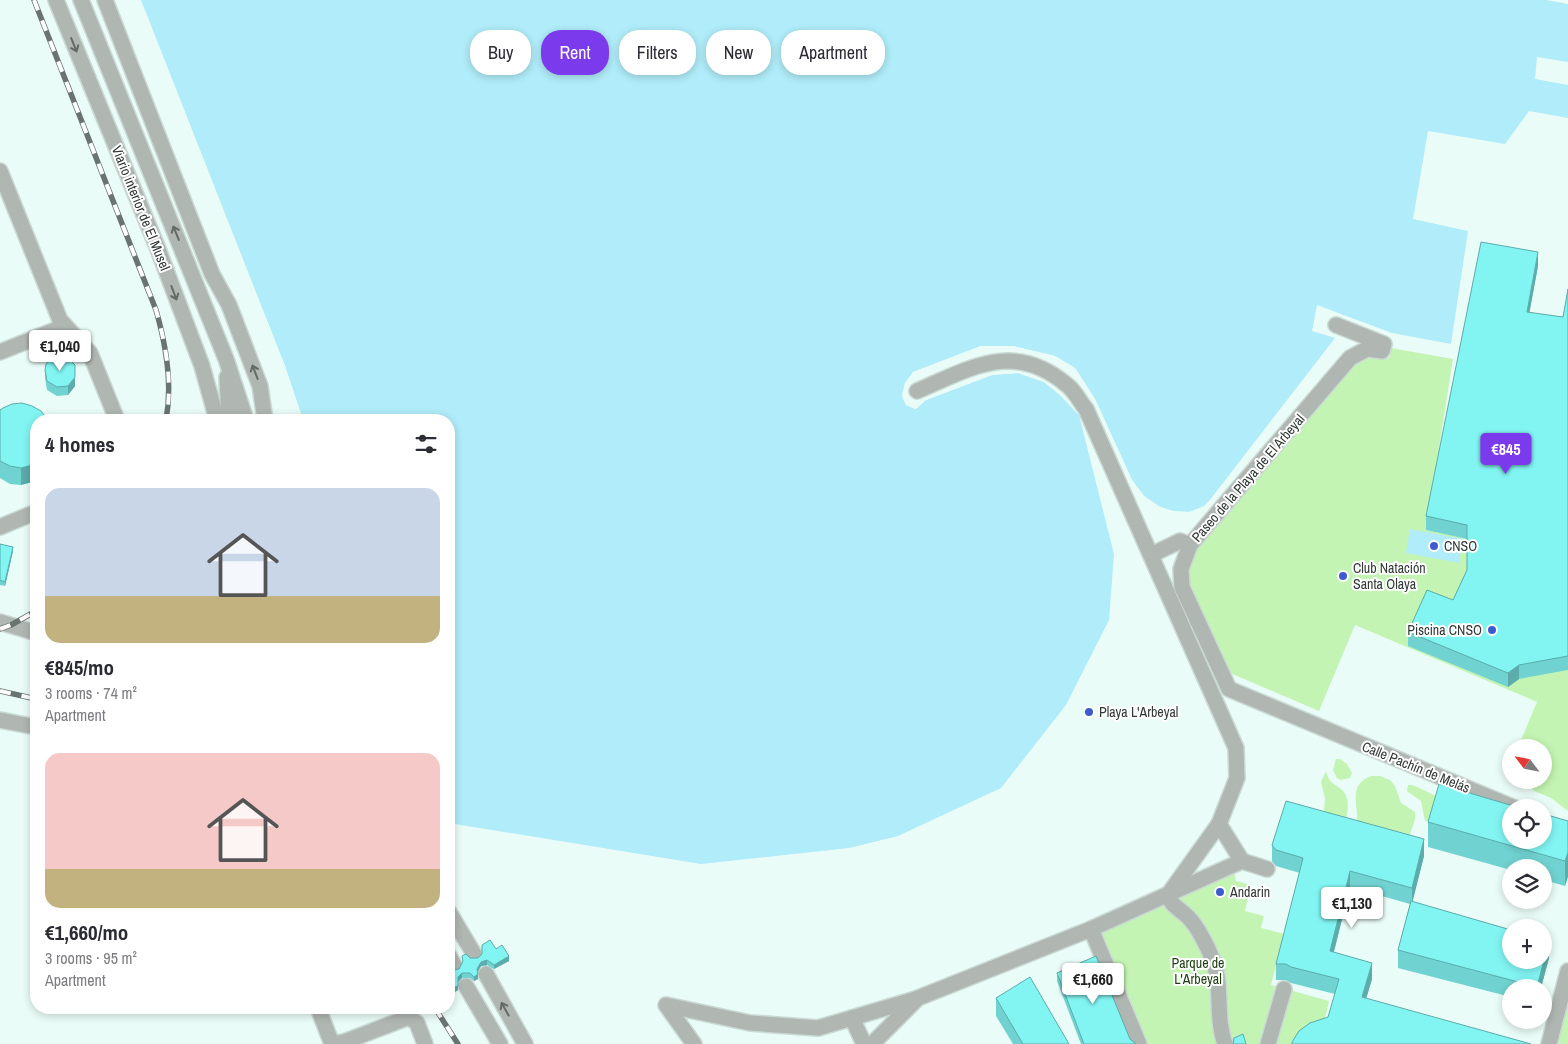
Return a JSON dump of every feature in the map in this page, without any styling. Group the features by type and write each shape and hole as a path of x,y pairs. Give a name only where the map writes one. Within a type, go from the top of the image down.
{"street":[{"name":"Viario interior de El Musel","path":"56,0 158,249 202,366 215,414"},
{"name":"Viario interior de El Musel","path":"81,0 226,359 244,414"},
{"name":"Viario interior de El Musel","path":"105,0 212,274 229,305 260,386 264,414"},
{"path":"0,171 60,320 90,353 115,414"},
{"name":"Viario interior de El Musel","path":"212,274 226,359 229,414"},
{"name":"Paseo de la Playa de El Arbeyal","path":"1229,689 1182,587 1181,569 1190,545 1350,358 1367,349 1382,352 1384,344 1336,325"},
{"path":"0,352 65,326"},
{"path":"917,391 982,363 1009,360 1039,367 1068,385 1086,409 1236,748 1238,778 1219,824 1168,895"},
{"path":"0,527 30,514"},
{"path":"1151,555 1180,541 1190,545"},
{"path":"0,622 30,630"},
{"path":"1213,696 1229,689"},
{"name":"Calle Pachín de Melás","path":"1229,689 1502,803"},
{"path":"0,720 30,726"},
{"path":"1219,824 1242,861 1267,869"},
{"path":"694,1044 666,1005 750,1023 818,1028 918,998 1091,929 1242,861"},
{"path":"1168,895 1170,902 1189,918 1206,944 1214,962 1219,997 1221,1034 1225,1044"},
{"path":"455,922 474,954"},
{"path":"1091,929 1139,1044"},
{"path":"1549,1044 1568,971"},
{"path":"486,974 525,1044"},
{"path":"466,986 500,1044"},
{"path":"1268,1044 1284,989"},
{"path":"872,1044 918,998"},
{"path":"320,1014 332,1044 344,1042 409,1017 417,1023 425,1044"},
{"path":"852,1018 864,1044"}],"green space":[{"name":"Club Natación Santa Olaya","path":"1391,348 1453,359 1426,530 1484,542 1568,584 1568,811 1551,798 1532,789 1552,789 1552,739 1521,739 1537,702 1355,625 1319,711 1230,673 1188,586 1188,567 1194,549 1351,362 1370,355 1389,358"},
{"path":"1336,759 1340,759 1347,764 1352,773 1350,778 1341,780 1337,778 1333,770"},
{"path":"1326,771 1331,781 1346,795 1348,807 1345,823 1327,824 1324,811 1325,798 1321,782"},
{"path":"1371,776 1380,776 1390,780 1395,786 1401,803 1415,812 1410,836 1357,824 1357,790 1364,780"},
{"path":"1408,785 1413,785 1436,796 1429,821 1425,821 1421,801 1407,791"},
{"name":"Parque de L'Arbeyal","path":"1234,872 1236,881 1251,885 1245,911 1264,916 1261,928 1284,934 1271,985 1329,1001 1321,1036 1303,1044 1146,1044 1099,932 1171,903"},
{"path":"1568,971 1568,1044 1549,1044"}],"water":[{"path":"141,0 1546,0 1568,4 1568,62 1537,57 1535,79 1568,85 1568,118 1529,111 1505,144 1428,131 1413,219 1468,231 1451,344 1392,333 1317,305 1312,331 1335,338 1204,506 1189,512 1173,511 1160,507 1144,496 1132,480 1095,399 1075,368 1055,356 1013,346 981,346 913,372 905,383 902,396 906,405 915,409 926,400 992,375 1018,373 1044,382 1060,395 1079,415 1114,554 1109,620 1066,705 1001,788 898,836 849,848 701,864 455,824 455,414 301,414 285,366"},
{"name":"CNSO","path":"1410,529 1463,539 1459,563 1406,553"}],"pier":[{"path":"161,58 285,366 301,414 299,414 283,367"},
{"path":"981,346 1013,346 1055,356 1075,368 1095,399 1132,480 1144,496 1160,507 1173,511 1189,512 1208,506 1190,514 1172,514 1159,509 1142,498 1130,481 1093,400 1073,370 1054,359 1013,349 982,349 915,374 907,384 904,396 907,403 915,406 925,397 991,373 1018,370 1046,380 1062,393 1081,414 1079,415 1060,395 1044,382 1018,373 992,375 926,400 916,409 906,405 902,396 905,383 913,372"}],"building":[{"path":"1481,242 1538,252 1527,312 1563,317 1568,289 1568,656 1519,665 1508,673 1408,632 1427,590 1453,600 1467,570 1467,525 1426,516"},
{"path":"64,356 75,365 75,377 68,386 57,387 47,381 46,364 51,359"},
{"path":"22,403 32,406 43,414 30,414 30,466 21,468 10,466 0,461 0,410 12,404"},
{"path":"0,544 13,547 5,582 0,580"},
{"path":"1439,784 1502,803 1502,843 1428,822"},
{"path":"1286,801 1424,839 1412,888 1350,871 1330,951 1372,963 1362,997 1531,1044 1292,1044 1299,1031 1310,1023 1328,1017 1339,979 1291,967 1286,964 1276,964 1303,858 1276,850 1272,845"},
{"path":"1552,816 1568,821 1568,852 1565,861 1523,849 1552,849"},
{"path":"1411,901 1502,927 1502,969 1542,969 1539,979 1507,979 1398,950"},
{"path":"490,940 496,949 502,945 509,956 494,965 487,960 481,962 477,969 478,974 474,977 470,973 462,973 458,977 458,986 455,987 455,970 459,969 463,961 462,956 466,954 470,958 478,958 482,954 482,945"},
{"path":"1096,956 1130,1039 1136,1044 1084,1044 1057,973"},
{"path":"1030,977 1069,1044 1023,1044 996,998"},
{"path":"1243,1034 1246,1044 1233,1044 1234,1038"}],"railway":[{"path":"34,0 156,310 163,337 169,378 167,414"},
{"path":"0,629 30,614"},
{"path":"0,691 30,698"},
{"path":"439,1014 458,1044"}],"place":[{"name":"CNSO","path":"1434,546"},
{"name":"Club Natación Santa Olaya","path":"1343,576"},
{"name":"Piscina CNSO","path":"1492,630"},
{"name":"Playa L'Arbeyal","path":"1089,712"},
{"name":"Andarin","path":"1220,892"}]}
